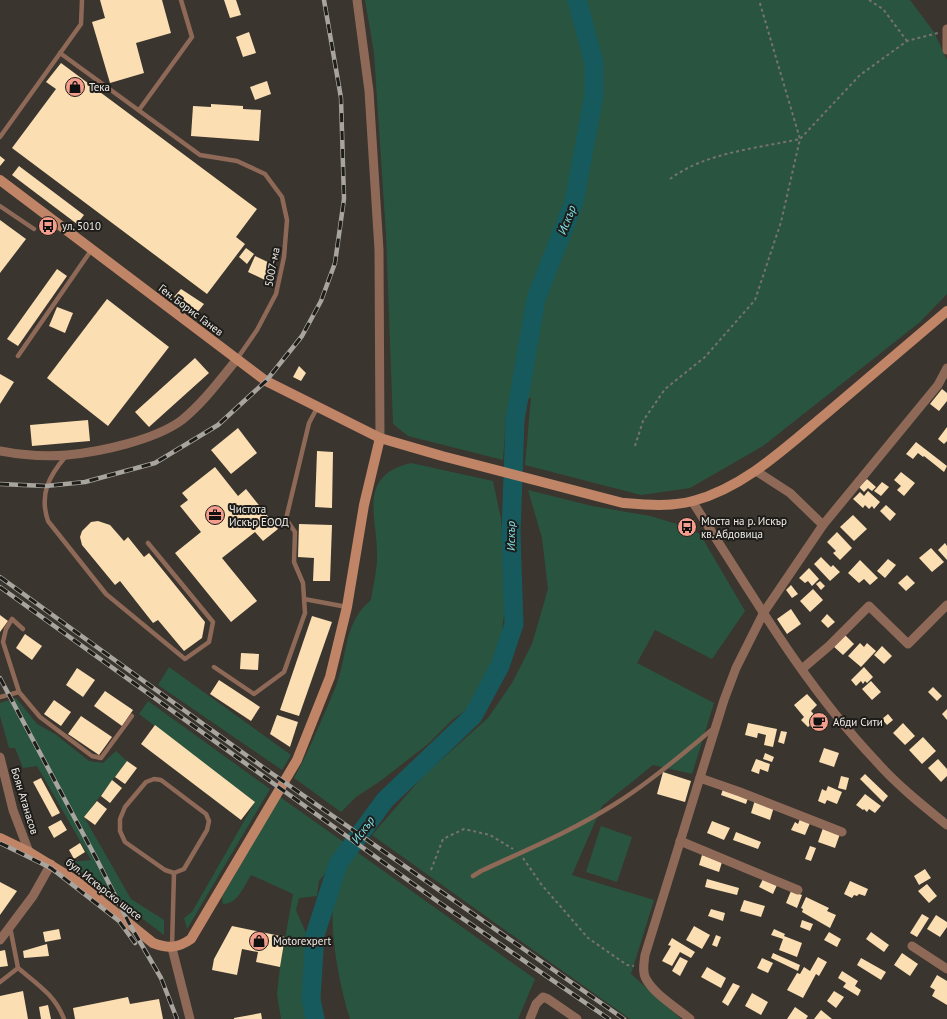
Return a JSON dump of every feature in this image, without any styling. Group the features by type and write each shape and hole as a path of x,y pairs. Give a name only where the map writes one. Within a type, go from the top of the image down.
{"street":[{"path":"190,1019 172,948 182,946 191,939 198,929 297,760 330,677 347,607 364,505 380,438 379,250 368,91 357,0"},
{"path":"947,30 947,50"},
{"name":"Ген. Борис Ганев","path":"0,180 266,381 317,408 380,438 442,456 623,503 648,506 692,501 731,486 756,471 947,310"},
{"path":"0,450 18,454 66,456 117,446 155,435 181,420 204,398 237,360"},
{"path":"690,1019 654,988 646,978 643,967 647,947 736,668 764,612 823,525 938,385 947,368"},
{"path":"756,471 790,493 823,525"},
{"path":"692,501 802,669 852,735 875,761 947,825"},
{"path":"802,669 829,646 869,606 908,644 947,605"},
{"name":"Боян Атанасов","path":"0,757 13,810 29,852"},
{"path":"700,778 842,832"},
{"name":"бул. Искърско шосе","path":"0,838 51,864 75,880 153,942 172,948"},
{"path":"680,842 798,890"},
{"path":"0,940 33,896 51,864"},
{"path":"912,946 947,969"},
{"path":"530,1019 536,1004 543,997 577,1019"}],"lane":[{"path":"0,137 81,24 82,0"},
{"path":"60,53 139,110 192,38 181,0"},
{"name":"5007-ма","path":"139,110 200,155 237,160 265,174 282,196 287,220 284,257 276,294 257,330 237,360"},
{"path":"0,206 34,229"},
{"path":"18,356 92,249"},
{"path":"214,667 254,694 284,672 305,613 303,583 294,562 295,532 286,519 309,423 317,408"},
{"path":"66,456 52,472 46,486 45,512 48,521 106,594 185,659 209,642 213,622 148,543"},
{"path":"304,599 347,607"},
{"path":"24,630 12,619 6,629 3,642 19,692 40,717 92,756 101,758 132,716"},
{"path":"0,697 19,692"},
{"path":"473,876 580,824 614,805 647,783 716,727"},
{"path":"154,779 161,780 206,814 209,821 207,830 184,869 174,873 165,870 125,842 120,831 120,819 125,807 146,782 154,779"},
{"path":"172,948 174,873"},
{"path":"10,927 18,968 53,997 60,1008 64,1019"},
{"path":"0,982 18,968"}],"path":[{"path":"635,446 643,421 665,389 705,357 755,300 781,222 800,139 759,0"},
{"path":"869,0 883,9 907,41"},
{"path":"670,179 677,174 709,159 800,139 860,75 907,41 947,30"},
{"path":"431,870 443,839 464,829 490,835 519,853 541,884 588,938 627,965 643,967"}],"green space":[{"path":"365,0 910,0 934,32 947,60 947,294 920,322 763,446 690,488 641,495 525,465 531,397 506,417 503,460 408,436 393,424 386,234 374,53"},
{"path":"411,463 493,481 501,519 506,600 499,653 467,709 452,720 428,744 379,782 356,797 341,812 294,778 311,744 336,686 355,619 371,600 377,562 374,513 376,488 383,478 394,469"},
{"path":"528,490 592,506 650,516 677,524 700,534 745,611 712,659 655,630 637,663 714,703 692,774 653,765 602,806 572,875 654,900 631,974 681,1019 630,1019 372,835 423,776 488,718 512,683 532,644 548,589 542,538"},
{"path":"169,667 291,755 282,770 158,685"},
{"path":"16,698 37,724 55,734 89,761 103,763 116,751 127,761 84,817 131,899 164,920 164,935 68,862 91,860 37,766 23,768 15,748 9,748 0,716 0,703"},
{"path":"148,701 270,789 187,929 184,918 192,912 255,802 139,714"},
{"path":"280,797 345,843 341,853 319,881 317,896 299,898 296,910 306,933 305,990 309,1019 281,1019 277,994 280,967 293,894 251,875 237,898 223,904 222,897"},
{"path":"601,826 632,837 617,882 586,872"},
{"path":"357,852 535,979 518,1019 350,1019 338,970 333,931 333,913 334,896 338,883"}],"building":[{"path":"100,0 162,0 171,33 136,43 144,73 110,83 92,22 105,18"},
{"path":"224,0 236,0 241,15 230,18"},
{"path":"249,32 256,53 243,57 236,37"},
{"path":"61,63 257,209 236,237 245,244 207,294 12,148 56,89 46,82"},
{"path":"267,81 271,94 255,100 250,87"},
{"path":"211,104 243,106 243,109 261,110 259,141 191,136 193,106 211,107"},
{"path":"0,156 5,160 0,166"},
{"path":"19,166 84,215 77,224 12,175"},
{"path":"0,220 26,239 0,273"},
{"path":"246,248 254,254 247,264 239,257"},
{"path":"255,256 272,264 265,280 248,272"},
{"path":"57,269 67,276 18,346 7,339"},
{"path":"181,289 204,304 196,314 174,297"},
{"path":"107,299 169,347 108,426 47,378"},
{"path":"57,307 73,313 65,333 49,326"},
{"path":"195,358 209,373 149,427 135,412"},
{"path":"299,366 306,373 301,381 293,377"},
{"path":"0,374 14,382 0,404"},
{"path":"942,389 947,393 947,401 939,411 930,404"},
{"path":"88,420 90,441 32,446 30,425"},
{"path":"947,427 947,441 944,444 938,439"},
{"path":"238,428 257,453 231,474 211,450"},
{"path":"916,442 947,466 944,472 918,453 913,459 906,454"},
{"path":"317,451 333,452 332,508 315,507"},
{"path":"215,467 238,496 246,489 278,529 263,541 255,532 222,558 257,601 231,622 175,553 201,532 180,506 188,500 182,493"},
{"path":"901,472 915,483 904,496 897,490 901,486 894,480"},
{"path":"867,479 876,487 872,491 868,488 864,492 859,487"},
{"path":"882,482 889,487 881,496 874,491"},
{"path":"868,491 880,502 874,509 872,506 869,509 865,505 863,508 853,499 860,492 864,496"},
{"path":"886,505 896,514 890,521 880,511"},
{"path":"853,515 867,529 854,541 840,527"},
{"path":"98,521 110,525 124,541 128,537 144,557 149,553 205,622 202,638 184,651 158,620 153,623 120,581 115,585 82,545 80,537 82,531 91,522"},
{"path":"299,524 332,525 330,581 313,581 314,558 298,557"},
{"path":"837,532 852,548 840,560 833,553 836,551 827,542"},
{"path":"945,543 947,546 947,560 938,550"},
{"path":"931,548 944,562 932,572 919,558"},
{"path":"821,557 831,567 833,565 840,572 830,581 814,564"},
{"path":"888,559 896,565 885,578 877,571"},
{"path":"860,560 878,578 870,585 864,579 859,583 848,573"},
{"path":"809,568 819,579 812,586 808,581 805,583 799,578"},
{"path":"907,575 915,583 906,591 898,583"},
{"path":"820,581 825,586 821,590 816,584"},
{"path":"791,585 798,594 792,598 786,590"},
{"path":"813,589 823,600 810,612 800,601"},
{"path":"791,609 801,624 787,634 777,619"},
{"path":"827,614 835,622 828,628 821,621"},
{"path":"0,615 8,621 0,632"},
{"path":"312,616 332,622 299,716 280,710"},
{"path":"25,634 42,646 32,660 16,648"},
{"path":"844,634 854,644 843,655 832,645"},
{"path":"860,643 864,647 867,643 876,651 861,667 848,656"},
{"path":"882,646 892,656 884,664 874,655"},
{"path":"241,653 259,654 258,670 240,669"},
{"path":"864,667 873,677 867,683 865,681 863,684 861,681 856,686 851,680"},
{"path":"77,668 95,680 83,697 66,685"},
{"path":"219,680 260,707 251,721 210,694"},
{"path":"871,681 881,692 872,700 862,689"},
{"path":"933,687 942,696 937,701 928,692"},
{"path":"105,691 133,710 122,726 94,706"},
{"path":"807,694 817,705 811,711 818,719 808,727 801,720 804,717 794,705"},
{"path":"54,700 71,712 61,726 44,714"},
{"path":"947,709 947,720 942,714"},
{"path":"888,714 893,720 887,725 882,719"},
{"path":"277,715 298,722 290,747 270,734"},
{"path":"81,716 112,737 99,755 68,734"},
{"path":"748,723 777,729 773,747 764,745 766,735 758,733 757,738 745,735"},
{"path":"903,723 915,736 905,745 893,733"},
{"path":"155,725 255,802 241,820 141,744"},
{"path":"781,731 787,732 784,744 778,742"},
{"path":"923,737 936,751 922,764 909,750"},
{"path":"824,748 839,753 834,767 819,762"},
{"path":"765,753 774,757 772,762 763,759"},
{"path":"756,759 770,764 768,772 760,769 759,774 751,771"},
{"path":"938,759 947,769 947,776 941,782 928,768"},
{"path":"127,761 137,768 125,784 115,777"},
{"path":"663,772 691,781 685,802 657,794"},
{"path":"865,774 888,796 883,802 860,779"},
{"path":"841,776 849,778 846,790 838,788"},
{"path":"41,778 60,813 52,817 33,782"},
{"path":"112,780 122,788 110,803 101,796"},
{"path":"828,786 842,792 837,804 827,800 825,804 818,801 822,789 826,791"},
{"path":"723,789 748,798 746,804 721,795"},
{"path":"865,794 881,806 875,813 869,809 867,812 856,805"},
{"path":"755,800 774,807 770,820 751,813"},
{"path":"97,801 107,809 95,825 84,817"},
{"path":"800,819 810,823 805,835 791,830 795,822 798,824"},
{"path":"61,820 67,830 54,838 48,827"},
{"path":"712,821 730,828 724,840 707,833"},
{"path":"823,828 840,834 835,848 818,842"},
{"path":"736,832 761,842 758,849 733,840"},
{"path":"80,843 85,852 74,859 69,850"},
{"path":"810,846 816,848 811,861 805,859"},
{"path":"702,855 722,862 719,872 699,865"},
{"path":"925,869 931,878 919,885 914,876"},
{"path":"707,879 739,888 737,895 705,887"},
{"path":"763,879 777,885 773,894 759,887"},
{"path":"850,881 868,889 865,896 859,894 857,896 854,895 852,898 844,894"},
{"path":"0,882 17,891 0,915"},
{"path":"927,884 937,896 929,903 918,891"},
{"path":"791,891 802,895 797,908 786,903"},
{"path":"806,897 829,908 827,911 836,915 830,928 802,912 803,909 801,908"},
{"path":"744,900 765,906 761,917 740,911"},
{"path":"711,909 725,913 723,921 708,916"},
{"path":"922,914 929,918 917,937 910,933"},
{"path":"936,915 947,922 947,927 940,937 927,929"},
{"path":"802,920 813,924 810,931 800,927"},
{"path":"232,926 285,937 280,967 256,962 258,952 242,949 237,975 212,970 214,959"},
{"path":"694,926 710,935 702,949 686,940"},
{"path":"59,929 61,939 45,942 43,932"},
{"path":"774,929 785,934 784,936 802,943 797,957 779,950 783,939 771,935"},
{"path":"829,932 841,939 837,947 824,940"},
{"path":"871,932 889,945 884,952 866,939"},
{"path":"716,935 721,937 717,947 712,945"},
{"path":"672,938 695,952 691,958 680,952 672,966 662,961 671,946 668,945"},
{"path":"47,944 49,956 24,958 23,951"},
{"path":"5,950 8,966 0,967 0,951"},
{"path":"773,953 800,965 798,971 771,958"},
{"path":"902,953 918,964 910,976 894,965"},
{"path":"680,957 688,961 680,976 672,971"},
{"path":"818,957 827,962 819,976 816,974 803,998 787,990 797,973 800,974 804,967 810,971"},
{"path":"762,958 773,963 768,973 757,968"},
{"path":"861,958 886,972 881,980 857,965"},
{"path":"707,967 726,978 721,988 701,977"},
{"path":"842,971 858,981 855,986 861,990 858,996 843,987 846,983 838,978"},
{"path":"937,975 947,981 947,1005 932,996 935,990 930,987"},
{"path":"733,983 740,986 728,1006 722,1002"},
{"path":"23,991 28,1019 0,1019 0,996"},
{"path":"834,991 844,997 836,1008 827,1001"},
{"path":"752,993 768,1002 761,1015 745,1006"},
{"path":"128,997 130,1004 159,999 163,1019 75,1019 73,1008"},
{"path":"48,1005 51,1019 41,1019 39,1007"},
{"path":"795,1007 808,1016 806,1019 787,1019"},
{"path":"821,1010 832,1019 814,1019"},
{"path":"261,1013 262,1019 234,1019 234,1018"}],"waterway":[{"name":"Искър","path":"315,1019 311,999 315,935 338,864 385,800 473,716 500,666 514,624 511,533 515,420 536,299 574,202 594,95 594,63 577,0"}],"railway":[{"path":"0,484 46,486 85,482 155,463 218,425 266,381 302,336 321,301 335,263 344,199 341,98 324,0"},
{"path":"0,577 264,768 624,1019"},
{"path":"0,587 437,901 609,1019"},
{"path":"0,678 129,923 161,978 177,1019"},
{"path":"0,843 51,868 119,921 135,943"}],"place":[{"name":"Тека","path":"75,87"},
{"name":"ул. 5010","path":"48,226"},
{"name":"Чистота Искър ЕООД","path":"215,515"},
{"name":"Моста на р. Искър кв. Абдовица","path":"687,527"},
{"name":"Абди Сити","path":"819,722"},
{"name":"Motorexpert","path":"259,941"}]}
